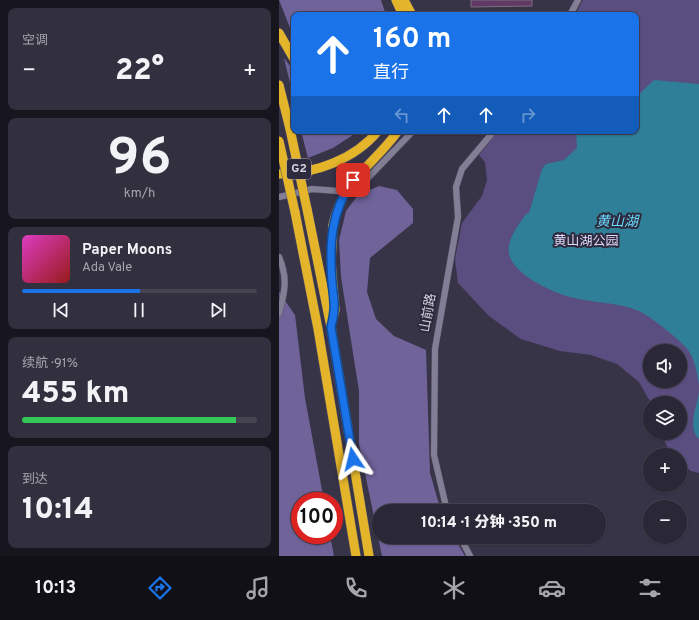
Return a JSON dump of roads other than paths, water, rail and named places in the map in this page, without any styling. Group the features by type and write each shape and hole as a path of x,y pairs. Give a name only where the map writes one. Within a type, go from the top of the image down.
{"highway":[{"path":"398,12 400,0"},
{"path":"400,0 402,12"},
{"path":"400,0 406,12"},
{"path":"400,0 410,12"},
{"path":"279,33 291,54"},
{"name":"G2","path":"279,85 291,134"},
{"name":"G2","path":"291,134 307,209 327,284"},
{"path":"279,169 300,167 331,158 359,142 368,134"},
{"path":"279,174 301,172 333,162 362,146 375,134"},
{"path":"369,556 331,327 335,310 327,284 333,225 338,206 349,186 395,134"},
{"name":"G2","path":"279,141 312,295 356,556"}],"street":[{"path":"572,12 578,0"},
{"path":"279,197 312,189 338,191 355,188 368,178 410,134"},
{"name":"山前路","path":"445,504 434,455 435,349 458,217 456,187 462,169 491,134"},
{"path":"279,257 285,270 286,281 279,314"},
{"path":"464,544 470,556"}],"water":[{"name":"黄山湖","path":"654,80 699,84 699,385 693,358 687,350 687,344 682,344 649,317 631,308 570,297 552,290 521,272 509,255 509,246 512,237 526,214 529,213 542,169 546,164 564,160 577,148 576,134 639,134 639,94"},
{"path":"699,392 699,439 695,434 693,423"}],"park label":[{"name":"黄山湖公园","path":"586,242"}]}
